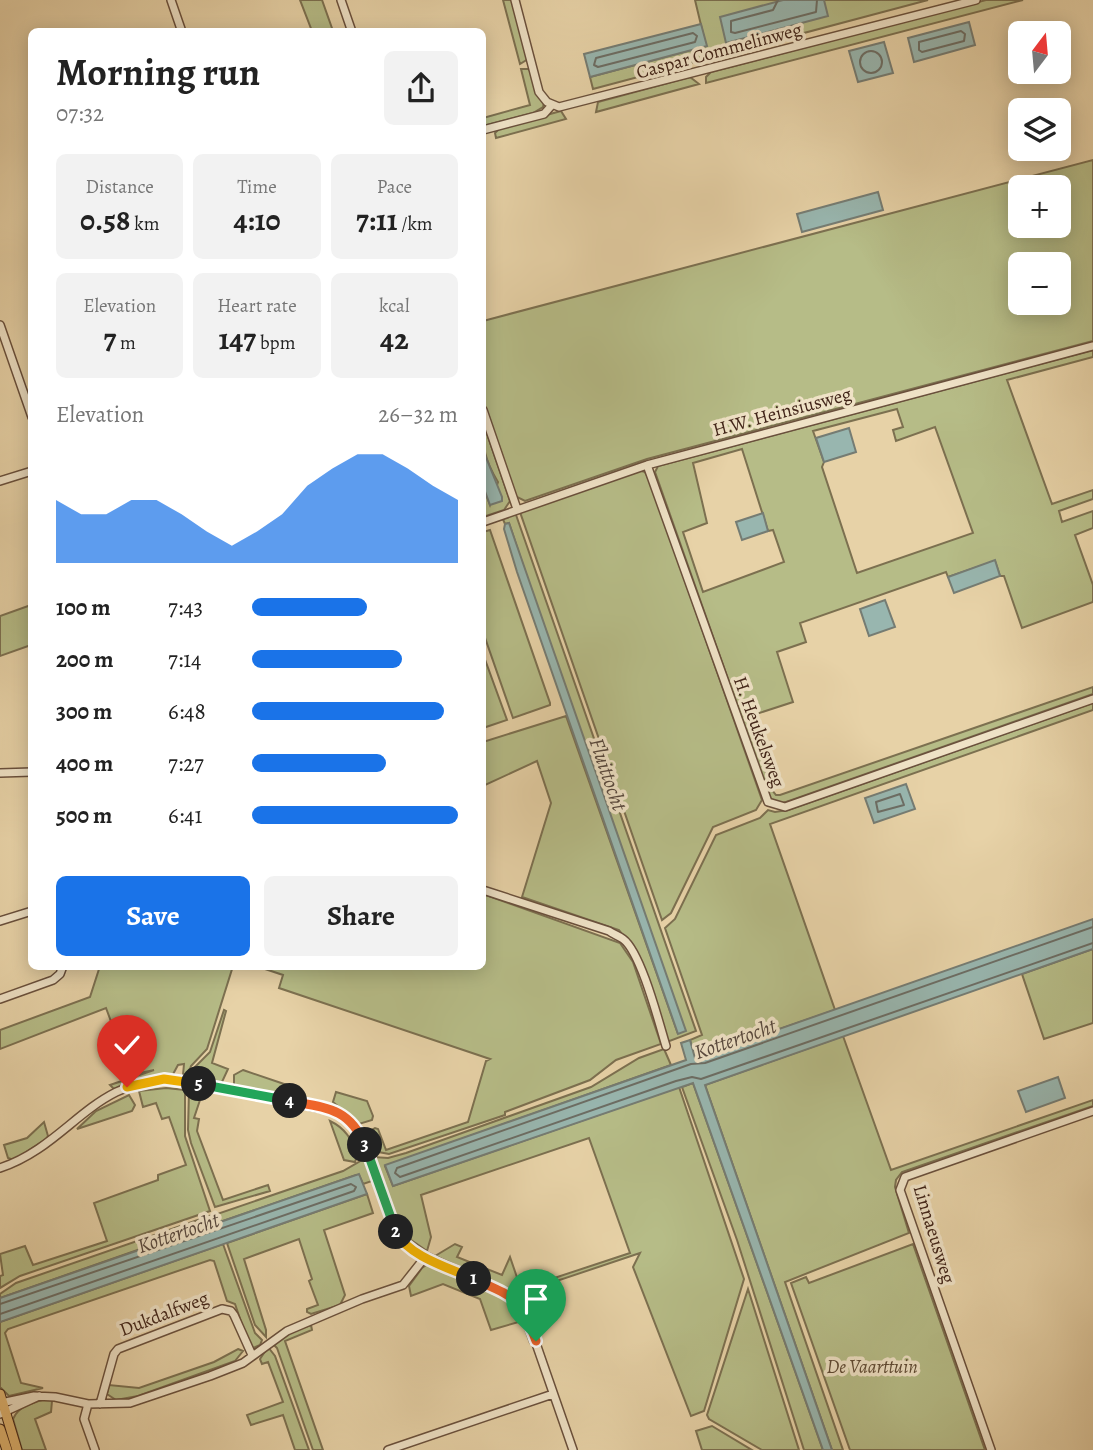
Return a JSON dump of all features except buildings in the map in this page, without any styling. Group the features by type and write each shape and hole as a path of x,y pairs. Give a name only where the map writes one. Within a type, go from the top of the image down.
{"main road":[{"path":"2,1405 17,1450"},
{"path":"0,1429 7,1450"}],"street":[{"path":"171,0 181,28"},
{"path":"341,0 351,28"},
{"path":"486,129 544,114 552,105 539,92 515,0"},
{"name":"Caspar Commelinweg","path":"552,105 566,107 976,0"},
{"path":"0,325 28,406"},
{"name":"H.W. Heinsiusweg","path":"486,521 647,465 1093,346"},
{"path":"486,419 517,509"},
{"name":"H. Heukelsweg","path":"647,465 768,802 785,807 1093,699"},
{"path":"0,481 28,472"},
{"path":"0,773 28,772"},
{"path":"486,891 609,931 624,939 630,946 644,978 666,1046"},
{"path":"0,921 28,912"},
{"path":"0,999 53,980 62,970"},
{"path":"0,1168 31,1155 106,1095 143,1082 177,1080 339,1112 358,1129 400,1238 426,1256 505,1293 523,1307 573,1450"},
{"name":"Linnaeusweg","path":"991,1450 900,1190 902,1181 905,1177 1093,1111"},
{"path":"2,1405 24,1396 55,1396 88,1404 130,1402 162,1392 243,1363 287,1331 403,1285 426,1256"},
{"name":"Dukdalfweg","path":"100,1404 114,1354 118,1349 222,1309 231,1311 234,1315 252,1355"},
{"path":"388,1450 553,1394"},
{"path":"88,1404 85,1419 95,1450"}],"green space":[{"path":"300,0 322,0 332,28 311,28"},
{"path":"503,0 513,0 528,59 520,64"},
{"path":"695,0 928,0 593,89 590,77 706,46"},
{"path":"986,0 1023,0 706,83 706,77 711,72"},
{"path":"521,69 532,72 544,103 543,107 533,113 486,125 486,117 530,105"},
{"path":"690,77 699,84 596,112 598,102"},
{"path":"561,111 566,119 496,138 495,133 500,128"},
{"path":"1093,160 1093,341 647,459 525,501 515,496 486,413 486,320 1008,182 1008,238 1071,238 1071,175 1036,175"},
{"path":"1093,350 1093,357 1007,380 1052,504 1093,490 1093,499 1059,511 1062,522 1093,511 1093,528 1075,535 1093,585 1093,602 1022,628 1004,576 1000,576 995,561 948,577 946,572 800,623 806,642 777,652 793,702 747,717 772,790 776,795 780,795 1093,687 1093,694 786,802 779,804 771,801 655,472 658,466","holes":["897,409 903,427 893,430 896,441 935,427 973,533 857,573 813,431","742,449 768,531 773,530 784,562 703,592 683,532 707,523 693,463"]},
{"path":"486,431 510,501 504,510 486,516 486,494 490,505 498,482 486,456"},
{"path":"638,470 645,472 650,481 762,800 756,810 713,827 671,913 662,920 520,512"},
{"path":"515,512 696,1031 667,1042 633,948 619,930 522,897 551,803 537,761 486,785 486,741 566,716 678,1034 509,523 505,524 502,517"},
{"path":"490,530 550,703 513,718 486,641 486,531"},
{"path":"28,606 28,646 0,656 0,616"},
{"path":"486,662 507,720 486,727"},
{"path":"1093,703 1093,710 770,824 835,1010 695,1058 690,1040 702,1035 665,928 675,919 716,835 760,818 768,810 788,810"},
{"path":"486,895 620,943 633,962 661,1044 616,1060 590,1080 505,1112 505,1115 389,1154 373,1151 364,1134 378,1129 386,1150 468,1122 486,1061 490,1059 279,988 283,975 268,970 486,970"},
{"path":"1093,949 1093,1023 1044,1039 1022,974"},
{"path":"99,970 232,970 207,1049 191,1066 187,1078 183,1075 184,1064 178,1065 172,1076 148,1077 114,1089 110,1085 154,1070 131,1075 106,1008 0,1049 0,1030 90,997"},
{"path":"224,1010 226,1011 212,1063 228,1069 222,1082 216,1084 193,1079 195,1067 210,1052"},
{"path":"843,1036 891,1170 1093,1100 1093,1106 902,1172 895,1187 909,1233 785,1282 843,1450 832,1450 705,1085"},
{"path":"664,1049 671,1065 385,1166 393,1186 679,1087 744,1279 704,1411 691,1416 633,1267 640,1253 515,1295 484,1277 435,1256 455,1244 462,1247 457,1257 502,1275 510,1257 521,1289 630,1253 589,1138 421,1195 431,1237 427,1251 404,1235 398,1226 374,1157 388,1158 406,1153 591,1087 639,1058"},
{"path":"243,1070 287,1085 284,1096 234,1086 234,1075"},
{"path":"693,1083 823,1450 804,1450 737,1240 682,1087"},
{"path":"166,1088 185,1090 185,1136 210,1211 20,1276 0,1288 0,1276 3,1275 0,1254 25,1246 33,1265 107,1241 94,1203 158,1180 158,1175 186,1165 169,1117 162,1119 156,1103 143,1107 139,1091"},
{"path":"189,1091 202,1094 194,1118 199,1119 197,1131 223,1200 268,1185 270,1191 215,1207 188,1130"},
{"path":"336,1092 367,1101 372,1120 359,1124 333,1102"},
{"path":"129,1095 135,1105 132,1111 77,1129 96,1111"},
{"path":"330,1121 344,1131 353,1143 358,1153 355,1162 344,1160"},
{"path":"44,1122 48,1136 46,1139 14,1160 8,1158 4,1145 27,1138"},
{"path":"364,1159 372,1181 363,1184 359,1175 356,1175 220,1222 217,1214 343,1171"},
{"path":"367,1194 373,1213 324,1230 345,1295 340,1305 311,1314 307,1312 307,1309 318,1305 299,1239 244,1259 266,1337 255,1325 227,1243"},
{"path":"212,1215 215,1223 0,1298 0,1294 16,1283"},
{"path":"223,1244 255,1333 262,1340 260,1345 253,1348 249,1345 235,1304 227,1301 214,1261 210,1260 8,1329 5,1333 21,1383 43,1388 9,1396 0,1387 0,1322"},
{"name":"De Vaarttuin","path":"913,1244 985,1450 850,1450 791,1283 806,1277 809,1283"},
{"path":"429,1263 476,1280 511,1300 524,1315 535,1342 530,1343 522,1321 491,1330 480,1299 443,1284 411,1296 409,1286"},
{"path":"748,1289 799,1450 762,1450 709,1419 707,1415"},
{"path":"311,1325 312,1330 285,1341 323,1450 313,1450 277,1348 273,1344 288,1332"},
{"path":"268,1347 275,1356 309,1450 295,1450 283,1415 251,1425 247,1415 283,1402 268,1362 262,1364 260,1359"},
{"path":"238,1349 243,1351 235,1361 138,1396 116,1400 107,1394 109,1385 139,1388 214,1362"},
{"path":"49,1398 52,1401 51,1412 35,1419 46,1450 22,1450 13,1419 23,1407"},
{"path":"712,1426 752,1450 702,1450 696,1431"}],"water":[{"path":"783,0 824,0 828,16 726,43 720,17"},
{"path":"969,22 975,45 914,62 908,38"},
{"path":"701,24 707,46 590,77 584,54"},
{"path":"884,42 893,73 858,82 849,51"},
{"path":"878,192 883,210 802,232 797,214"},
{"path":"849,428 856,452 824,462 816,438"},
{"path":"486,457 502,497 502,501 490,505 486,494"},
{"path":"763,513 768,531 742,540 736,522"},
{"path":"509,523 686,1031 678,1034 517,572 504,529 505,524"},
{"path":"995,560 1000,576 954,593 948,577"},
{"path":"885,600 895,627 869,636 860,609"},
{"path":"906,784 915,809 874,823 865,798"},
{"path":"1093,919 1093,949 705,1085 832,1450 823,1450 693,1083 393,1186 385,1165 686,1060 681,1043 690,1040 695,1058 702,1056"},
{"path":"1058,1077 1065,1098 1026,1112 1018,1091"},
{"path":"359,1174 367,1194 0,1322 0,1298"}],"route":[{"path":"127,1087 153,1080 177,1080 339,1112 358,1129 400,1238 426,1256 517,1301 523,1307 536,1341"}],"water label":[{"name":"Fluittocht","path":"608,774"},
{"name":"Kottertocht","path":"735,1039"},
{"name":"Kottertocht","path":"178,1233"}]}
